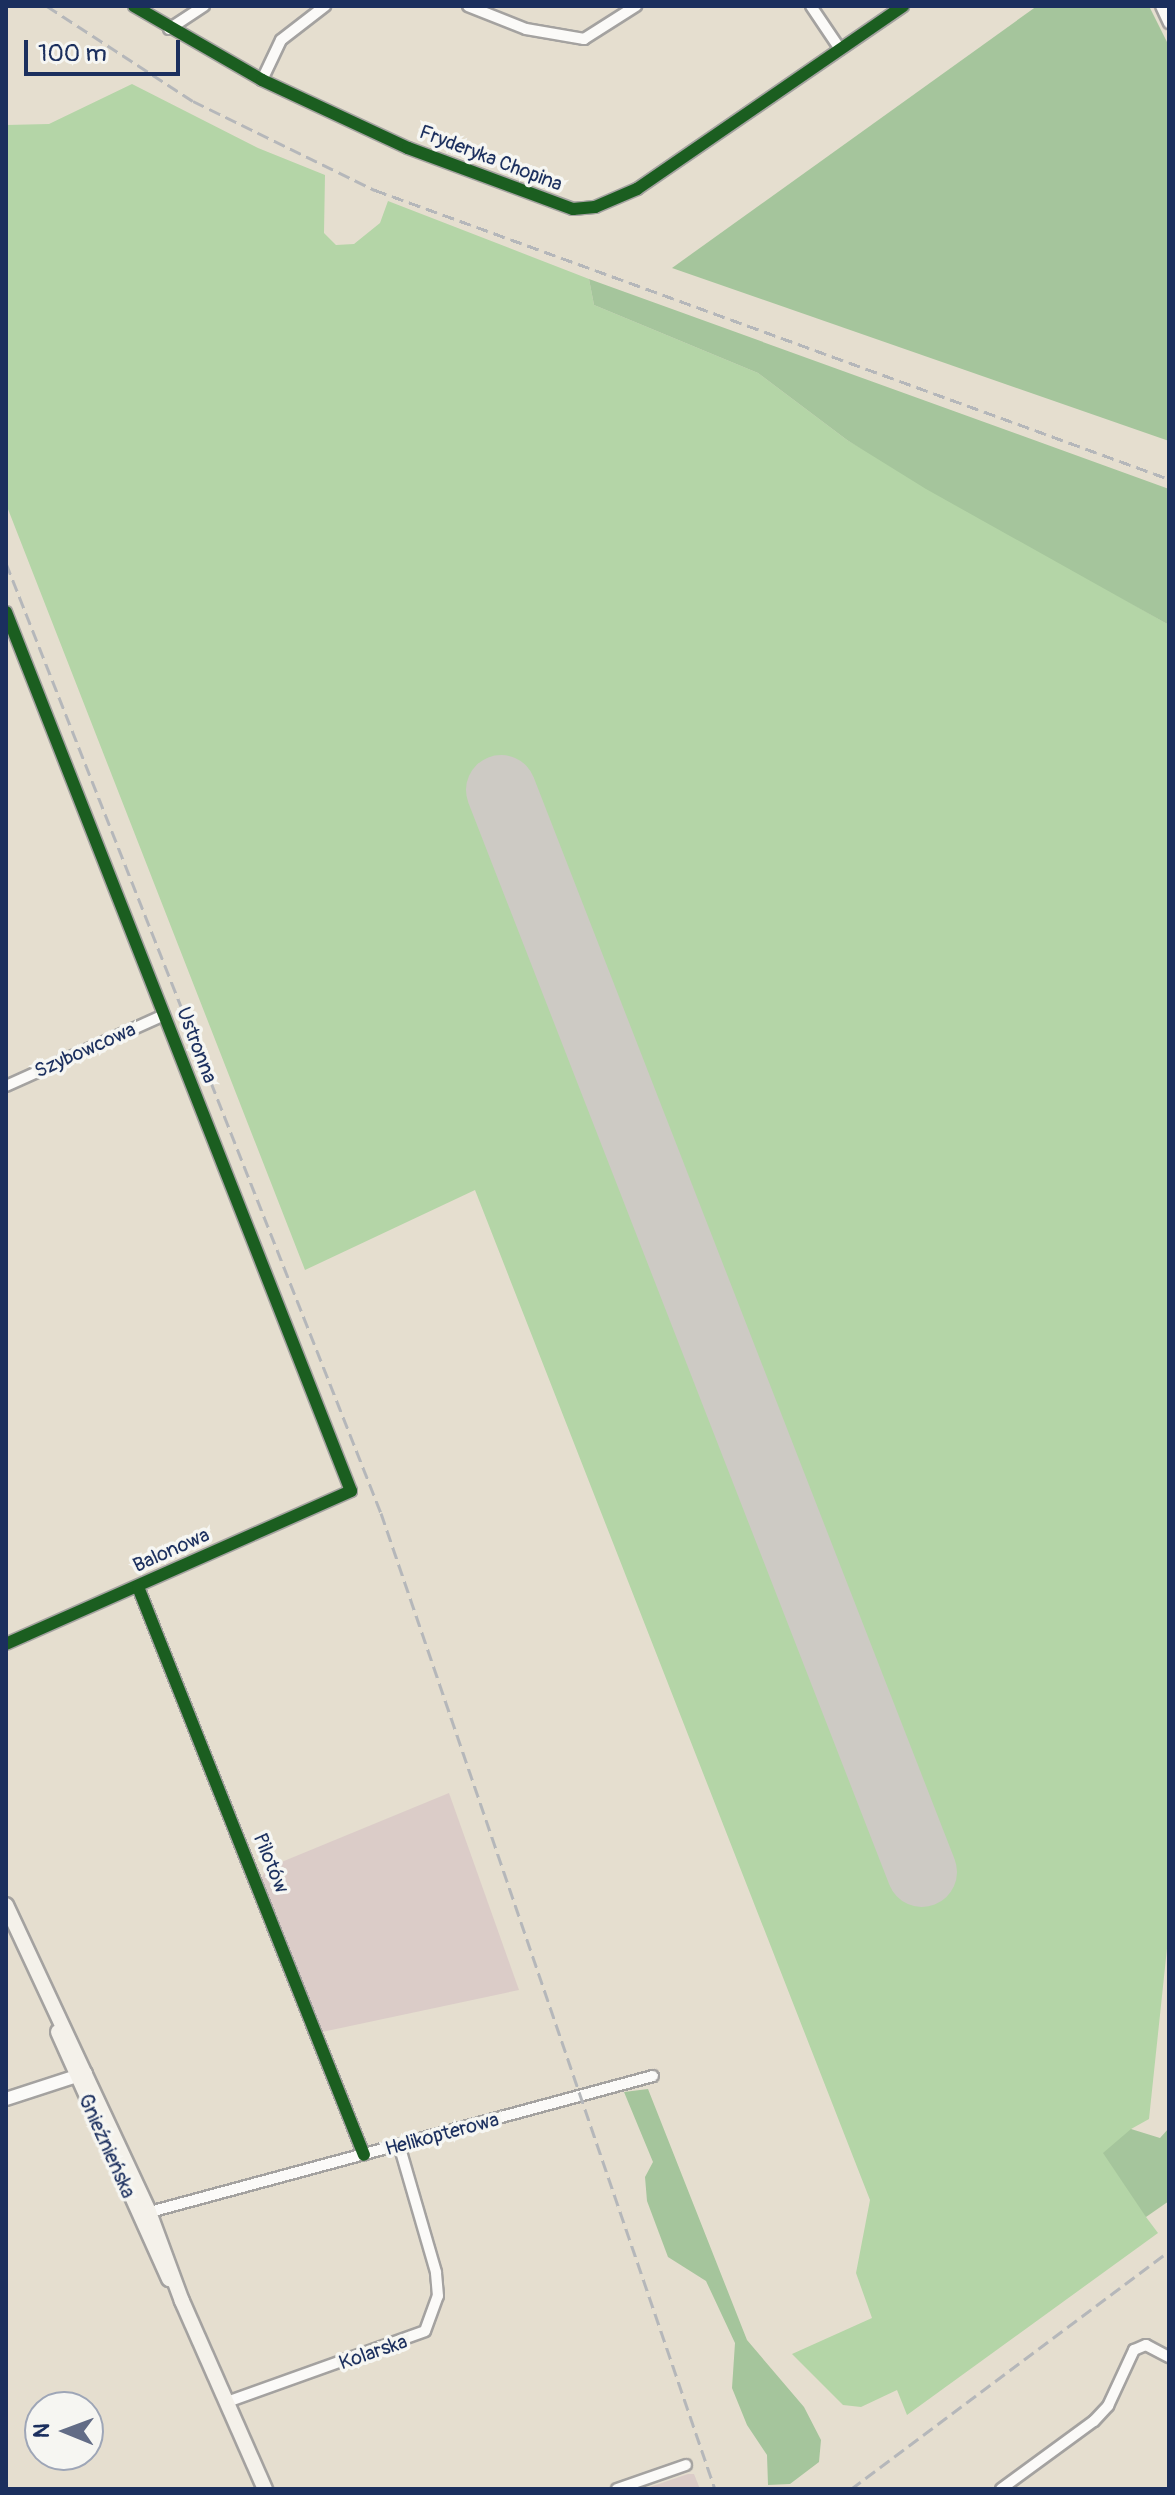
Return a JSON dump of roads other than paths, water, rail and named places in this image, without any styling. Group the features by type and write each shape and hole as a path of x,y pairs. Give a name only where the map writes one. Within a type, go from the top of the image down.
{"main road":[{"name":"Gnieźnieńska","path":"6,1905 265,2489"}],"street":[{"name":"Fryderyka Chopina","path":"134,6 262,80 408,148 573,209 595,207 637,189 903,6"},
{"path":"169,29 204,6"},
{"path":"262,80 281,40 325,6"},
{"path":"468,6 526,29 584,39 636,6"},
{"path":"811,6 840,49"},
{"path":"1161,6 1169,23"},
{"name":"Ustronna","path":"6,612 351,1491"},
{"name":"Szybowcowa","path":"6,1086 164,1015"},
{"name":"Balonowa","path":"6,1644 351,1491"},
{"name":"Pilotów","path":"138,1587 364,2155"},
{"path":"6,2099 81,2075"},
{"name":"Helikopterowa","path":"143,2214 653,2076"},
{"name":"Kolarska","path":"227,2402 425,2331 438,2296 436,2272 399,2145"},
{"path":"1001,2489 1094,2421 1108,2406 1134,2350 1146,2345 1169,2357"},
{"path":"617,2489 686,2465"}],"railway":[{"path":"47,6 193,101 375,190 1169,479"},
{"path":"6,563 381,1513 715,2489"},
{"path":"851,2489 1169,2251"}]}
